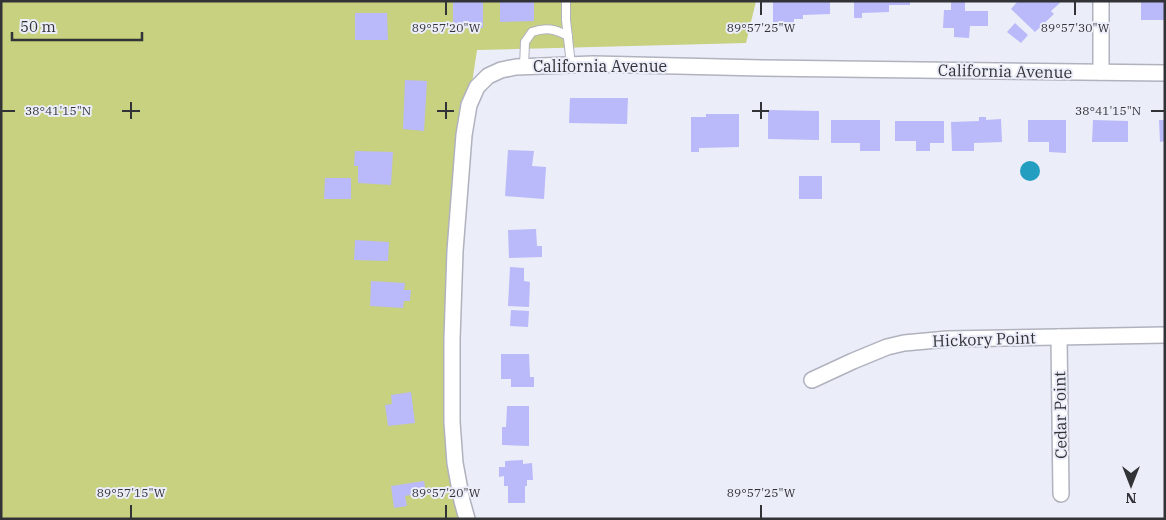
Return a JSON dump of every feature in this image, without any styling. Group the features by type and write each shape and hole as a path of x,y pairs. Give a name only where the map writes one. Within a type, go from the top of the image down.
{"street":[{"path":"1101,1 1101,72"},
{"name":"California Avenue","path":"467,519 455,464 452,422 455,251 464,135 472,95 482,80 501,70 571,65 1165,73"},
{"name":"Hickory Point","path":"812,380 854,360 904,343 948,339 1165,335"},
{"name":"Cedar Point","path":"1059,337 1061,494"}],"lane":[{"path":"566,1 571,65"},
{"path":"524,67 525,42 532,32 542,28 557,30 568,36"}],"green space":[{"path":"1,1 756,1 746,43 477,50 446,256 462,519 1,519"}],"water":[{"path":"1030,161 1037,164 1040,171 1037,178 1030,181 1023,178 1020,171 1023,164"}],"building":[{"path":"453,1 483,1 483,28 453,28"},
{"path":"500,1 534,1 534,21 500,22"},
{"path":"773,1 830,1 830,14 803,15 803,19 794,19 794,28 773,28"},
{"path":"854,1 910,1 910,5 889,5 889,12 862,13 862,18 854,18"},
{"path":"951,1 965,1 965,11 988,11 988,26 970,26 969,38 954,37 954,28 943,28 944,10 951,10"},
{"path":"1018,1 1058,1 1060,3 1051,11 1054,14 1035,32 1011,9"},
{"path":"1141,1 1165,1 1165,20 1141,20"},
{"path":"355,13 387,13 388,40 355,40"},
{"path":"1015,23 1028,35 1021,43 1007,32"},
{"path":"405,80 427,81 424,131 403,129"},
{"path":"570,98 628,98 627,124 569,123"},
{"path":"768,110 819,111 819,140 768,139"},
{"path":"706,114 739,114 739,147 699,148 699,152 691,152 691,117 706,117"},
{"path":"979,117 986,117 986,120 1001,119 1002,142 974,143 974,151 952,151 951,122 979,121"},
{"path":"831,120 880,120 880,151 860,151 860,143 831,143"},
{"path":"1028,120 1066,120 1066,153 1049,152 1049,142 1028,142"},
{"path":"1093,120 1128,121 1128,142 1092,142"},
{"path":"1159,120 1165,120 1165,141 1160,142"},
{"path":"895,121 944,121 944,143 930,143 930,151 916,151 916,141 895,141"},
{"path":"508,150 534,151 532,166 546,167 544,199 505,196"},
{"path":"355,151 393,152 391,185 358,183 358,166 354,166"},
{"path":"799,176 822,176 822,199 799,199"},
{"path":"325,178 351,178 351,199 324,199"},
{"path":"536,229 537,246 542,246 542,257 509,258 508,230"},
{"path":"355,240 389,242 388,261 354,260"},
{"path":"510,267 524,268 524,281 530,282 529,307 508,306"},
{"path":"371,281 405,283 404,290 411,290 410,301 404,301 403,308 370,306"},
{"path":"511,310 529,311 528,327 510,326"},
{"path":"501,354 529,354 530,377 534,377 534,387 511,387 511,379 501,379"},
{"path":"411,392 415,423 388,426 385,405 392,404 391,395"},
{"path":"507,406 529,406 529,446 502,445 502,427 506,427"},
{"path":"523,460 523,464 532,463 533,480 527,480 525,503 508,503 508,486 504,486 504,476 499,477 499,467 505,467 505,461"},
{"path":"424,481 426,492 405,496 407,506 394,508 391,486"}]}
